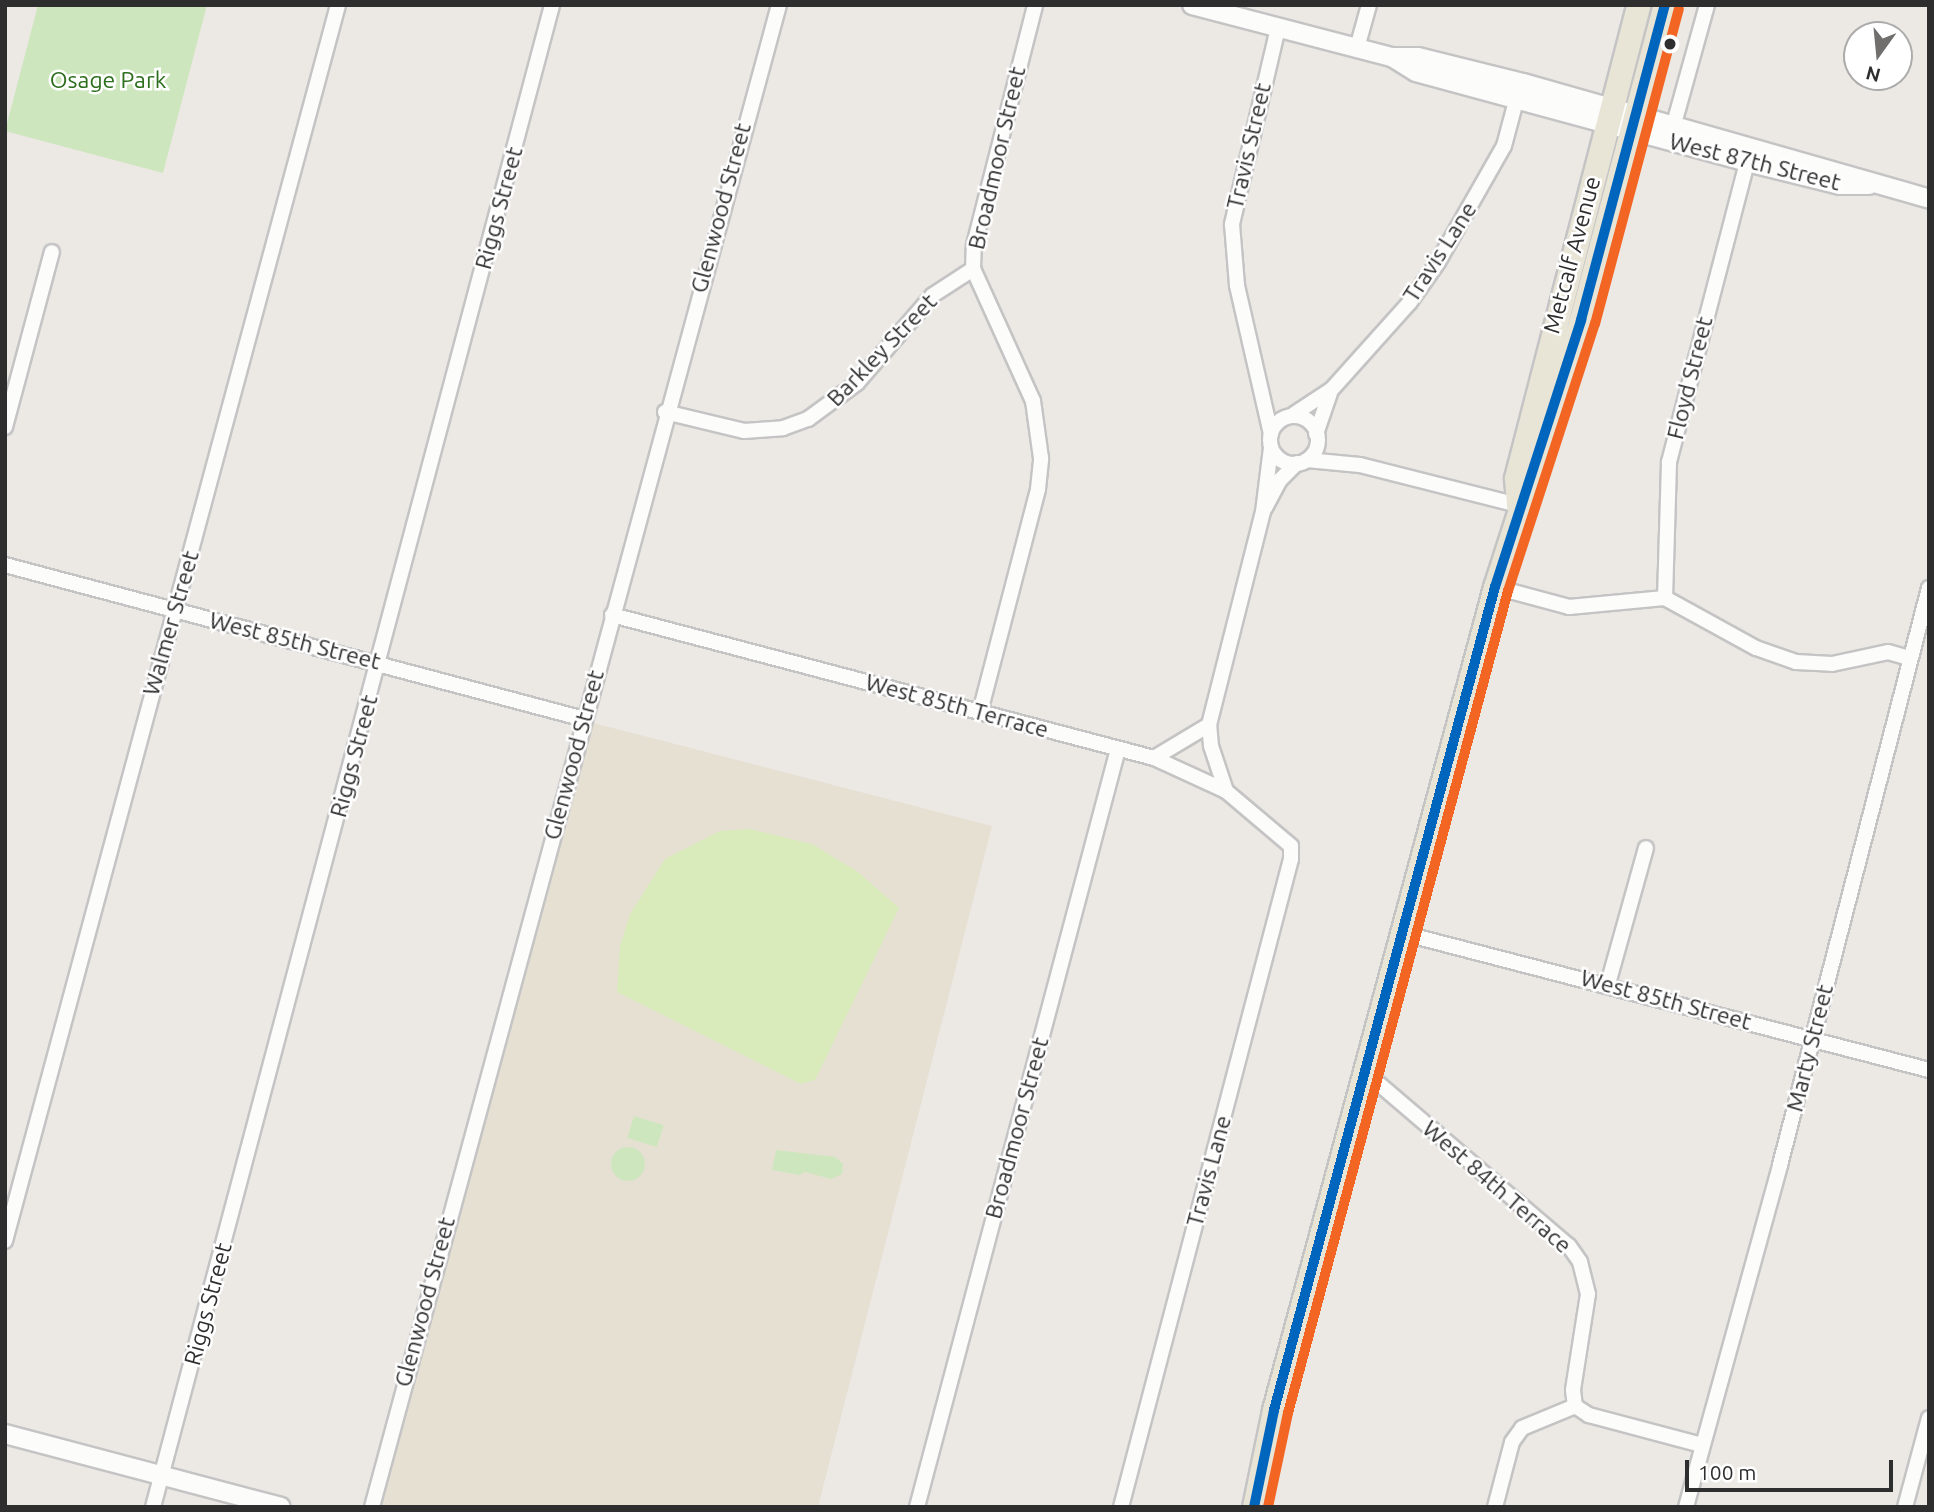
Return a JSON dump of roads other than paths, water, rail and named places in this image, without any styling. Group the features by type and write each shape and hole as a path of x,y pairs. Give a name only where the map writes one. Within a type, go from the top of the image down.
{"main road":[{"name":"Metcalf Avenue","path":"1518,505 1516,478 1638,5"},
{"name":"Metcalf Avenue","path":"1243,1507 1255,1482 1518,505 1536,470 1665,5"},
{"name":"Metcalf Avenue","path":"1254,1507 1255,1482"}],"street":[{"name":"Walmer Street","path":"5,1241 162,651 177,611 338,5"},
{"name":"Riggs Street","path":"153,1507 552,5"},
{"name":"Glenwood Street","path":"372,1507 665,412 779,5"},
{"name":"Broadmoor Street","path":"980,712 1038,489 1041,458 1033,401 973,269 976,235 1035,5"},
{"name":"West 87th Street","path":"1192,5 1392,57 1418,57 1634,122 1747,162 1840,185 1879,185"},
{"path":"1357,48 1369,5"},
{"path":"1674,124 1707,5"},
{"name":"Travis Street","path":"1226,791 1211,746 1209,724 1263,512 1271,441 1264,388 1237,285 1232,224 1278,28"},
{"name":"West 87th Street","path":"1392,57 1416,72 1517,97 1610,115"},
{"name":"Travis Lane","path":"1292,415 1332,389 1410,302 1438,262 1504,146 1517,97"},
{"name":"West 87th Street","path":"1634,122 1674,124 1842,170 1879,185 1929,199"},
{"name":"Floyd Street","path":"1665,598 1669,462 1747,162"},
{"path":"5,427 52,252"},
{"name":"Barkley Street","path":"665,412 744,431 783,428 808,419 857,383 933,295 973,269"},
{"name":"Travis Street","path":"1264,388 1292,415"},
{"name":"Travis Lane","path":"1317,437 1332,389"},
{"path":"1360,465 1317,437 1308,421 1292,415 1271,441 1280,459 1360,465 1518,505"},
{"path":"1302,462 1317,437"},
{"name":"Travis Street","path":"1263,512 1280,480 1302,462"},
{"name":"West 85th Street","path":"5,565 379,662 584,719"},
{"path":"1495,587 1569,607 1665,598 1756,648 1796,662 1832,664 1888,652 1909,658"},
{"name":"Marty Street","path":"1686,1507 1812,1039 1909,658 1923,630 1929,587"},
{"name":"West 85th Terrace","path":"612,615 1154,758 1226,791 1283,836"},
{"path":"1154,758 1209,724"},
{"name":"Broadmoor Street","path":"916,1507 1118,748"},
{"name":"Travis Lane","path":"1121,1507 1292,859 1291,846 1283,836"},
{"path":"1608,984 1646,848"},
{"name":"West 85th Street","path":"1402,933 1608,984 1929,1070"},
{"name":"West 84th Terrace","path":"1365,1072 1569,1246 1580,1262 1588,1294 1573,1390 1575,1406"},
{"path":"1495,1507 1512,1442 1522,1428 1575,1406 1589,1415 1702,1445"},
{"path":"1905,1507 1929,1418"},
{"path":"5,1434 281,1507"}],"park label":[{"name":"Osage Park","path":"108,80"}]}
